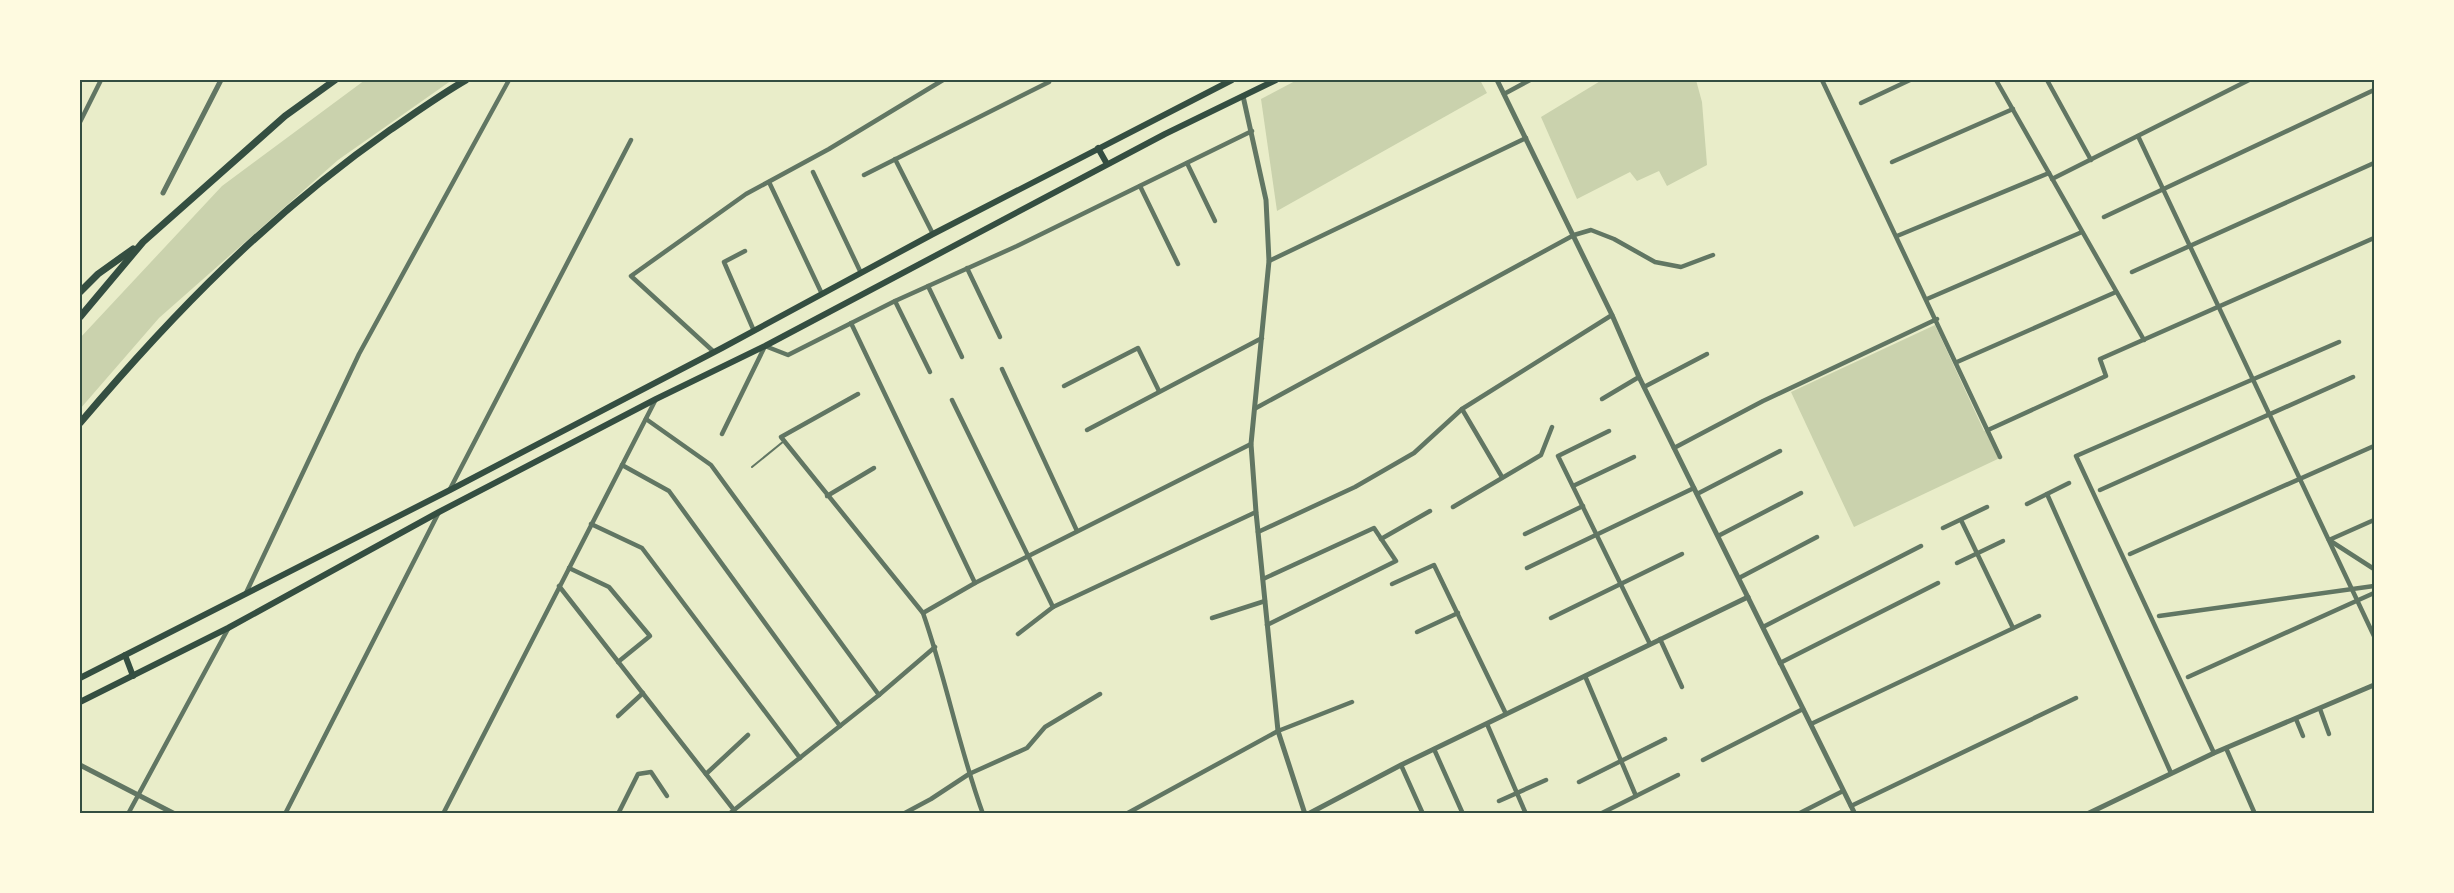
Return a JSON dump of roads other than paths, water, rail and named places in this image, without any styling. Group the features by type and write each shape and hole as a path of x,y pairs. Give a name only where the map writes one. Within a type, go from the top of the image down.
{"highway":[{"path":"80,292 98,274 143,242 285,116 335,80"},
{"path":"80,423 159,333 249,242 348,161 440,95 466,80"},
{"path":"80,316 143,242"}],"main road":[{"path":"80,678 450,490 754,331 933,234 1232,80"},
{"path":"80,702 228,628 439,512 656,399 765,346 1107,164 1276,80"},
{"path":"1098,148 1107,164"},
{"path":"125,656 133,676"}],"street":[{"path":"80,122 101,80"},
{"path":"163,193 221,80"},
{"path":"244,595 359,354 509,80"},
{"path":"714,352 631,276 712,217 943,80"},
{"path":"1497,80 1574,235 1639,377 1855,813"},
{"path":"1504,94 1530,80"},
{"path":"1822,80 1937,319 2000,457"},
{"path":"1861,103 1910,80"},
{"path":"1996,80 2144,340"},
{"path":"2047,80 2091,160"},
{"path":"2052,179 2249,80"},
{"path":"864,175 1048,82"},
{"path":"2104,217 2374,90"},
{"path":"1243,96 1266,200 1269,261 1251,444 1256,512 1278,731 1307,813 1748,597"},
{"path":"1892,162 2013,109"},
{"path":"722,434 765,346 788,355 895,301 1252,131"},
{"path":"2138,136 2374,636"},
{"path":"1269,261 1527,138"},
{"path":"450,490 631,140"},
{"path":"895,159 933,234"},
{"path":"1187,163 1215,221"},
{"path":"2132,272 2374,163"},
{"path":"813,172 861,273"},
{"path":"1897,236 2049,173"},
{"path":"769,182 822,294"},
{"path":"1140,186 1178,264"},
{"path":"1256,408 1574,235 1591,230 1614,239 1655,262 1680,267 1713,255"},
{"path":"1927,299 2082,232"},
{"path":"1988,430 2106,376 2100,359 2374,238"},
{"path":"744,251 724,262 754,331"},
{"path":"967,268 1000,337"},
{"path":"928,286 962,357"},
{"path":"1957,362 2116,292"},
{"path":"895,301 930,372"},
{"path":"1258,532 1355,487 1414,453 1462,409 1612,315"},
{"path":"1674,448 1763,401 1937,319"},
{"path":"852,323 975,583"},
{"path":"1088,430 1262,338"},
{"path":"2214,753 2076,456 2339,342"},
{"path":"1064,386 1138,348 1159,391"},
{"path":"1644,387 1707,354"},
{"path":"1002,369 1077,531"},
{"path":"1602,399 1639,377"},
{"path":"2100,490 2353,377"},
{"path":"858,394 783,439 923,613 935,647 969,774 983,813"},
{"path":"443,813 656,399"},
{"path":"952,400 1053,608"},
{"path":"1462,409 1502,477"},
{"path":"646,419 711,465 879,695"},
{"path":"1453,507 1541,455 1552,427"},
{"path":"1609,431 1558,456 1650,644"},
{"path":"923,613 975,583 1251,444"},
{"path":"2130,554 2374,446"},
{"path":"1527,568 1780,451"},
{"path":"1573,486 1634,457"},
{"path":"622,465 669,491 840,726"},
{"path":"827,496 874,468"},
{"path":"2028,504 2069,483"},
{"path":"1718,536 1801,493"},
{"path":"2047,494 2171,773"},
{"path":"1525,534 1582,506"},
{"path":"1943,528 1987,507"},
{"path":"1382,539 1430,511"},
{"path":"285,813 439,512"},
{"path":"1018,634 1053,608 1256,512"},
{"path":"1961,520 2013,628"},
{"path":"2329,540 2374,520"},
{"path":"591,524 642,548 800,758"},
{"path":"1263,579 1374,528 1396,561 1267,625"},
{"path":"1738,578 1817,537"},
{"path":"2329,540 2374,569"},
{"path":"1957,563 2003,541"},
{"path":"1763,627 1921,546"},
{"path":"1551,618 1682,554"},
{"path":"1392,584 1434,565 1506,714"},
{"path":"569,568 609,587 650,636 618,662"},
{"path":"1780,663 1938,583"},
{"path":"559,586 706,774 732,812 879,695 935,647"},
{"path":"2159,616 2374,586"},
{"path":"2188,677 2374,593"},
{"path":"1212,618 1265,601"},
{"path":"1417,632 1458,613"},
{"path":"1810,724 2039,616"},
{"path":"128,813 228,628"},
{"path":"1660,639 1683,687"},
{"path":"1585,676 1636,796"},
{"path":"2091,813 2214,753 2374,685"},
{"path":"618,716 643,693"},
{"path":"903,813 931,799 969,774 1028,748 1045,727 1100,694"},
{"path":"1851,806 2076,698"},
{"path":"1128,813 1278,731 1352,702"},
{"path":"1703,760 1803,709"},
{"path":"2320,709 2329,735"},
{"path":"2296,719 2303,736"},
{"path":"1487,724 1526,813"},
{"path":"706,774 748,735"},
{"path":"1579,782 1665,739"},
{"path":"2226,748 2255,813"},
{"path":"1434,749 1463,813"},
{"path":"80,765 175,813"},
{"path":"1401,765 1423,813"},
{"path":"618,813 638,774 651,772 668,796"},
{"path":"1600,813 1678,775"},
{"path":"1499,801 1546,780"},
{"path":"1798,813 1843,791"}],"lane":[{"path":"752,467 783,439"}]}
